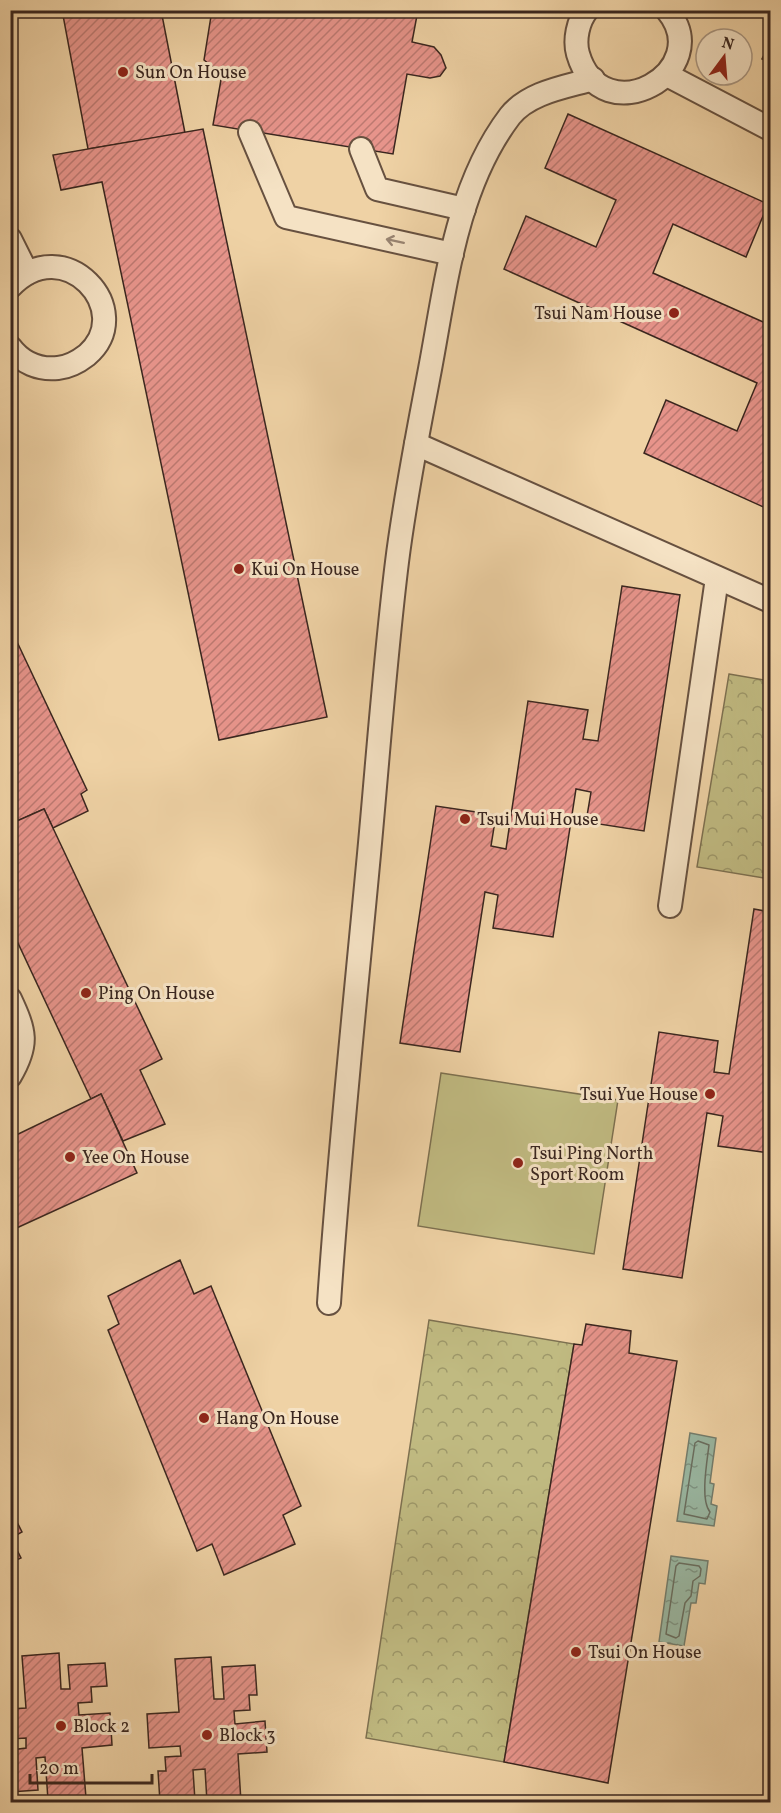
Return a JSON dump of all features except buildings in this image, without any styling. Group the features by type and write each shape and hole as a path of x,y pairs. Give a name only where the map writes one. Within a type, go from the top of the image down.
{"lane":[{"path":"587,10 577,31 577,49 582,66 593,80 607,89 624,93 648,89 667,75 675,62 679,46 678,30 667,10"},
{"path":"667,75 771,129"},
{"path":"329,1303 337,1190 395,585 416,444 452,254 464,209 493,143 513,113 539,95 593,80"},
{"path":"250,132 286,217 452,254"},
{"path":"361,149 377,189 464,209"},
{"path":"10,239 19,280 53,266 70,270 86,279 96,291 102,306 103,322 92,351 80,361 65,368 49,369 31,365 10,347"},
{"path":"416,444 771,601"},
{"path":"670,906 717,578"},
{"path":"10,999 23,1026 22,1056 10,1076"}],"green space":[{"path":"729,674 770,681 770,879 697,867"},
{"name":"Tsui Ping North Sport Room","path":"441,1073 618,1100 594,1254 418,1226"},
{"path":"429,1320 574,1344 504,1762 366,1738"}],"water":[{"path":"690,1433 716,1438 710,1483 714,1484 711,1504 717,1506 714,1526 677,1521"},
{"path":"671,1556 708,1561 705,1584 699,1583 696,1603 691,1603 684,1646 659,1642"}],"place":[{"name":"Sun On House","path":"123,72"},
{"name":"Tsui Nam House","path":"674,313"},
{"name":"Kui On House","path":"239,569"},
{"name":"Tsui Mui House","path":"465,819"},
{"name":"Ping On House","path":"86,993"},
{"name":"Tsui Yue House","path":"710,1094"},
{"name":"Yee On House","path":"70,1157"},
{"name":"Tsui Ping North Sport Room","path":"518,1163"},
{"name":"Hang On House","path":"204,1418"},
{"name":"Tsui On House","path":"576,1652"},
{"name":"Block 2","path":"61,1726"},
{"name":"Block 3","path":"207,1735"}]}
